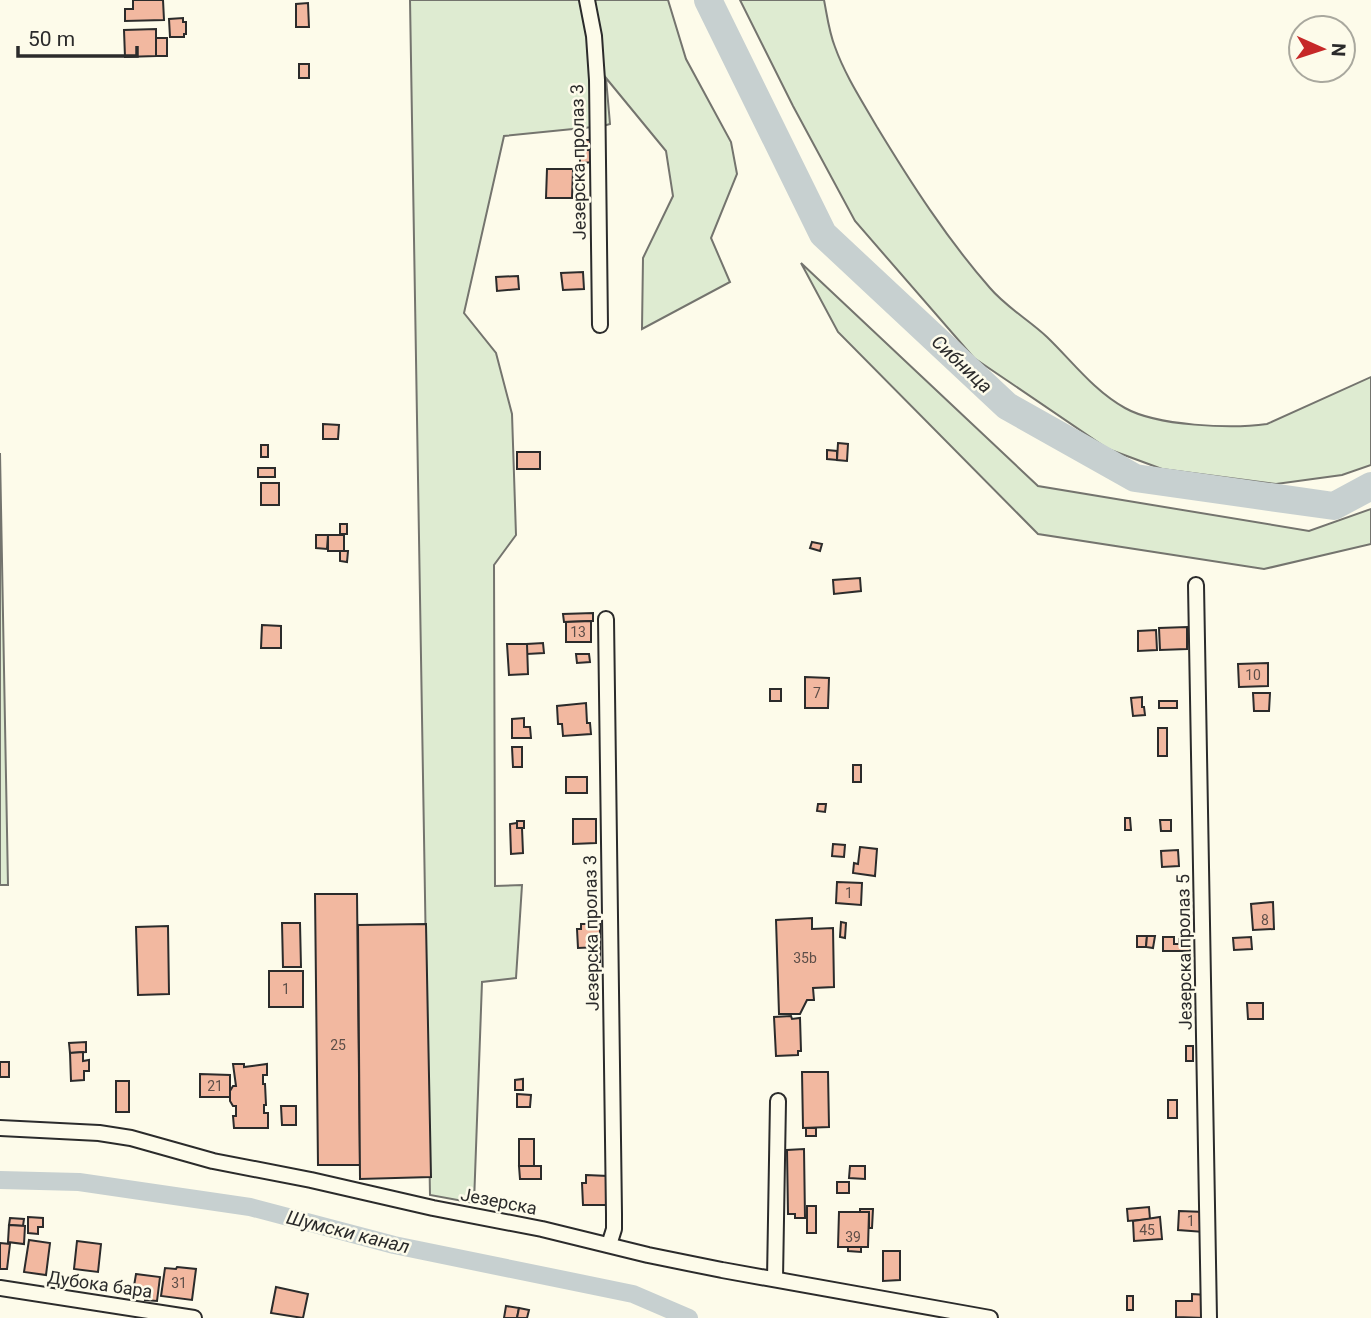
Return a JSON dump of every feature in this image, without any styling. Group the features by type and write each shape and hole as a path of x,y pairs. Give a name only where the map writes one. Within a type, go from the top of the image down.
{"street":[{"name":"Језерска пролаз 3","path":"587,0 594,36 597,80 600,325"},
{"name":"Језерска пролаз 5","path":"1196,585 1209,1318"},
{"name":"Језерска пролаз 3","path":"606,619 614,1214 614,1229 609,1245"},
{"path":"775,1279 778,1101"},
{"name":"Језерска","path":"0,1128 99,1133 131,1138 214,1161 433,1208 504,1220 609,1245 775,1279 990,1318"},
{"name":"Дубока бара","path":"0,1288 194,1318"}],"green space":[{"path":"410,0 668,0 686,59 731,142 737,174 711,238 730,282 642,329 643,258 673,196 666,151 606,78 610,124 504,136 464,313 496,353 512,414 516,535 494,565 495,886 522,885 516,978 482,982 474,1203 430,1195"},
{"path":"740,0 824,0 833,41 849,78 903,169 944,230 996,295 1047,337 1093,384 1114,401 1139,414 1174,422 1215,426 1267,424 1371,377 1371,465 1342,475 1276,484 1162,469 1108,449 974,358 855,221"},
{"path":"801,263 1038,486 1309,531 1371,509 1371,544 1264,569 1038,534 838,332"},
{"path":"0,453 8,885 0,885"}],"building":[{"path":"133,0 163,0 164,20 125,21 125,9 133,9"},
{"path":"308,3 309,27 296,27 296,4"},
{"path":"183,18 183,22 186,22 184,37 170,37 169,19"},
{"path":"156,29 156,56 125,57 124,30"},
{"path":"156,38 167,38 167,56 156,56"},
{"path":"299,64 309,64 309,78 299,78"},
{"path":"582,140 591,140 591,150 582,150"},
{"path":"580,150 595,150 596,162 580,163"},
{"path":"547,169 573,169 572,198 546,198"},
{"path":"583,272 584,289 563,290 561,273"},
{"path":"518,276 519,289 497,291 496,277"},
{"path":"323,424 339,425 338,439 323,439"},
{"path":"838,443 848,444 847,461 837,460"},
{"path":"261,445 268,445 268,457 261,457"},
{"path":"827,450 837,451 837,460 827,459"},
{"path":"517,452 540,452 540,469 517,469"},
{"path":"258,468 275,468 275,477 258,477"},
{"path":"261,483 279,483 279,505 261,505"},
{"path":"340,524 347,524 347,534 340,534"},
{"path":"316,535 328,535 327,549 316,548"},
{"path":"328,535 344,535 344,551 328,551"},
{"path":"812,542 822,544 820,551 810,548"},
{"path":"340,551 348,551 347,562 340,561"},
{"path":"860,578 861,591 834,594 833,580"},
{"path":"593,613 593,621 564,622 563,614"},
{"path":"591,621 591,642 566,642 566,622"},
{"path":"262,625 281,626 281,648 261,648"},
{"path":"1187,627 1187,649 1160,650 1159,628"},
{"path":"1156,630 1157,650 1138,651 1138,631"},
{"path":"543,643 544,653 527,654 527,644"},
{"path":"507,644 527,644 528,674 509,675"},
{"path":"576,654 589,654 590,662 577,663"},
{"path":"1268,663 1268,686 1239,687 1238,664"},
{"path":"805,677 829,678 828,708 805,708"},
{"path":"770,689 781,689 781,701 770,701"},
{"path":"1253,693 1270,693 1269,711 1254,711"},
{"path":"1142,697 1145,715 1133,716 1131,698"},
{"path":"1159,701 1177,701 1177,708 1159,708"},
{"path":"586,703 587,723 590,723 591,734 563,736 562,724 558,724 557,706"},
{"path":"524,718 524,727 530,727 531,738 512,738 512,719"},
{"path":"1158,728 1167,728 1167,756 1158,756"},
{"path":"512,747 522,747 522,767 513,767"},
{"path":"853,765 861,765 861,782 853,782"},
{"path":"566,777 587,777 587,793 566,793"},
{"path":"818,804 826,804 825,812 817,811"},
{"path":"1125,818 1130,818 1131,830 1125,830"},
{"path":"573,819 596,819 596,843 573,844"},
{"path":"1160,820 1171,820 1171,831 1161,831"},
{"path":"517,821 524,821 524,828 517,828"},
{"path":"517,823 517,828 522,828 523,853 511,854 510,824"},
{"path":"833,844 845,845 844,857 832,856"},
{"path":"860,847 877,849 875,876 853,873 854,863 858,864"},
{"path":"1178,850 1179,866 1162,867 1161,851"},
{"path":"837,882 862,883 861,905 836,903"},
{"path":"315,894 357,894 360,1165 318,1165"},
{"path":"1273,902 1274,929 1253,930 1251,904"},
{"path":"812,918 812,929 833,928 834,987 813,988 814,1000 807,1000 800,1014 779,1014 776,920"},
{"path":"841,922 846,923 845,938 840,937"},
{"path":"282,923 300,923 301,967 283,967"},
{"path":"426,924 431,1177 360,1179 358,925"},
{"path":"581,924 600,924 600,947 578,948 577,929 581,929"},
{"path":"168,926 169,994 138,995 136,927"},
{"path":"1137,936 1147,936 1146,947 1137,947"},
{"path":"1147,936 1155,936 1153,948 1146,947"},
{"path":"1163,937 1174,937 1174,944 1179,944 1179,939 1190,939 1190,951 1163,951"},
{"path":"1251,937 1252,949 1234,950 1233,938"},
{"path":"589,947 600,947 600,962 589,962"},
{"path":"269,971 303,971 303,1007 269,1007"},
{"path":"1247,1003 1263,1003 1263,1019 1248,1019"},
{"path":"791,1016 792,1019 800,1018 801,1051 798,1051 798,1055 776,1056 774,1017"},
{"path":"86,1042 86,1052 70,1053 69,1043"},
{"path":"1186,1046 1193,1046 1193,1061 1186,1061"},
{"path":"83,1052 83,1061 89,1060 89,1071 84,1071 84,1080 71,1081 70,1053"},
{"path":"0,1062 9,1062 9,1077 0,1077"},
{"path":"233,1064 244,1064 244,1067 267,1064 267,1075 263,1075 263,1084 266,1105 264,1113 268,1113 268,1128 234,1128 236,1106 230,1101 230,1091 236,1086"},
{"path":"802,1072 828,1072 829,1127 803,1128"},
{"path":"200,1074 230,1075 230,1097 200,1097"},
{"path":"523,1079 523,1090 515,1090 515,1080"},
{"path":"116,1081 129,1081 129,1112 116,1112"},
{"path":"517,1094 531,1095 530,1107 517,1107"},
{"path":"1168,1100 1177,1100 1177,1118 1168,1118"},
{"path":"281,1106 296,1106 296,1125 282,1125"},
{"path":"806,1128 816,1128 816,1136 806,1136"},
{"path":"519,1139 534,1139 534,1166 519,1166"},
{"path":"804,1149 805,1218 795,1218 795,1214 788,1214 787,1150"},
{"path":"519,1166 541,1166 541,1179 520,1179"},
{"path":"850,1166 865,1166 865,1179 849,1178"},
{"path":"586,1175 608,1176 607,1205 583,1205 582,1183 586,1183"},
{"path":"837,1182 849,1182 849,1193 837,1193"},
{"path":"807,1206 816,1206 816,1233 807,1233"},
{"path":"1149,1207 1150,1219 1128,1221 1127,1209"},
{"path":"860,1209 873,1209 872,1228 869,1228 869,1212 860,1212"},
{"path":"1179,1211 1205,1212 1204,1232 1178,1230"},
{"path":"839,1212 869,1212 868,1247 838,1247"},
{"path":"28,1217 43,1218 43,1227 38,1227 38,1234 28,1233"},
{"path":"1160,1217 1162,1239 1134,1241 1133,1221"},
{"path":"10,1218 24,1219 23,1226 9,1225"},
{"path":"9,1225 25,1226 24,1244 8,1242"},
{"path":"29,1240 50,1243 46,1275 24,1272"},
{"path":"77,1241 101,1244 98,1272 74,1269"},
{"path":"0,1243 10,1244 7,1269 0,1269"},
{"path":"848,1247 861,1247 861,1252 848,1251"},
{"path":"883,1251 900,1251 900,1280 883,1281"},
{"path":"165,1268 196,1269 192,1300 161,1296"},
{"path":"136,1274 160,1277 157,1301 145,1300 146,1294 133,1292"},
{"path":"276,1287 308,1294 303,1318 271,1313"},
{"path":"1192,1294 1207,1295 1206,1318 1176,1317 1176,1301 1192,1301"},
{"path":"1127,1296 1133,1296 1133,1310 1127,1310"},
{"path":"506,1306 519,1308 517,1318 504,1318"},
{"path":"519,1308 529,1310 527,1318 517,1318"}],"waterway":[{"name":"Сибница","path":"708,0 823,234 1007,406 1135,478 1334,506 1371,486"},
{"name":"Шумски канал","path":"0,1180 79,1182 250,1207 394,1245 633,1294 689,1318"}]}
